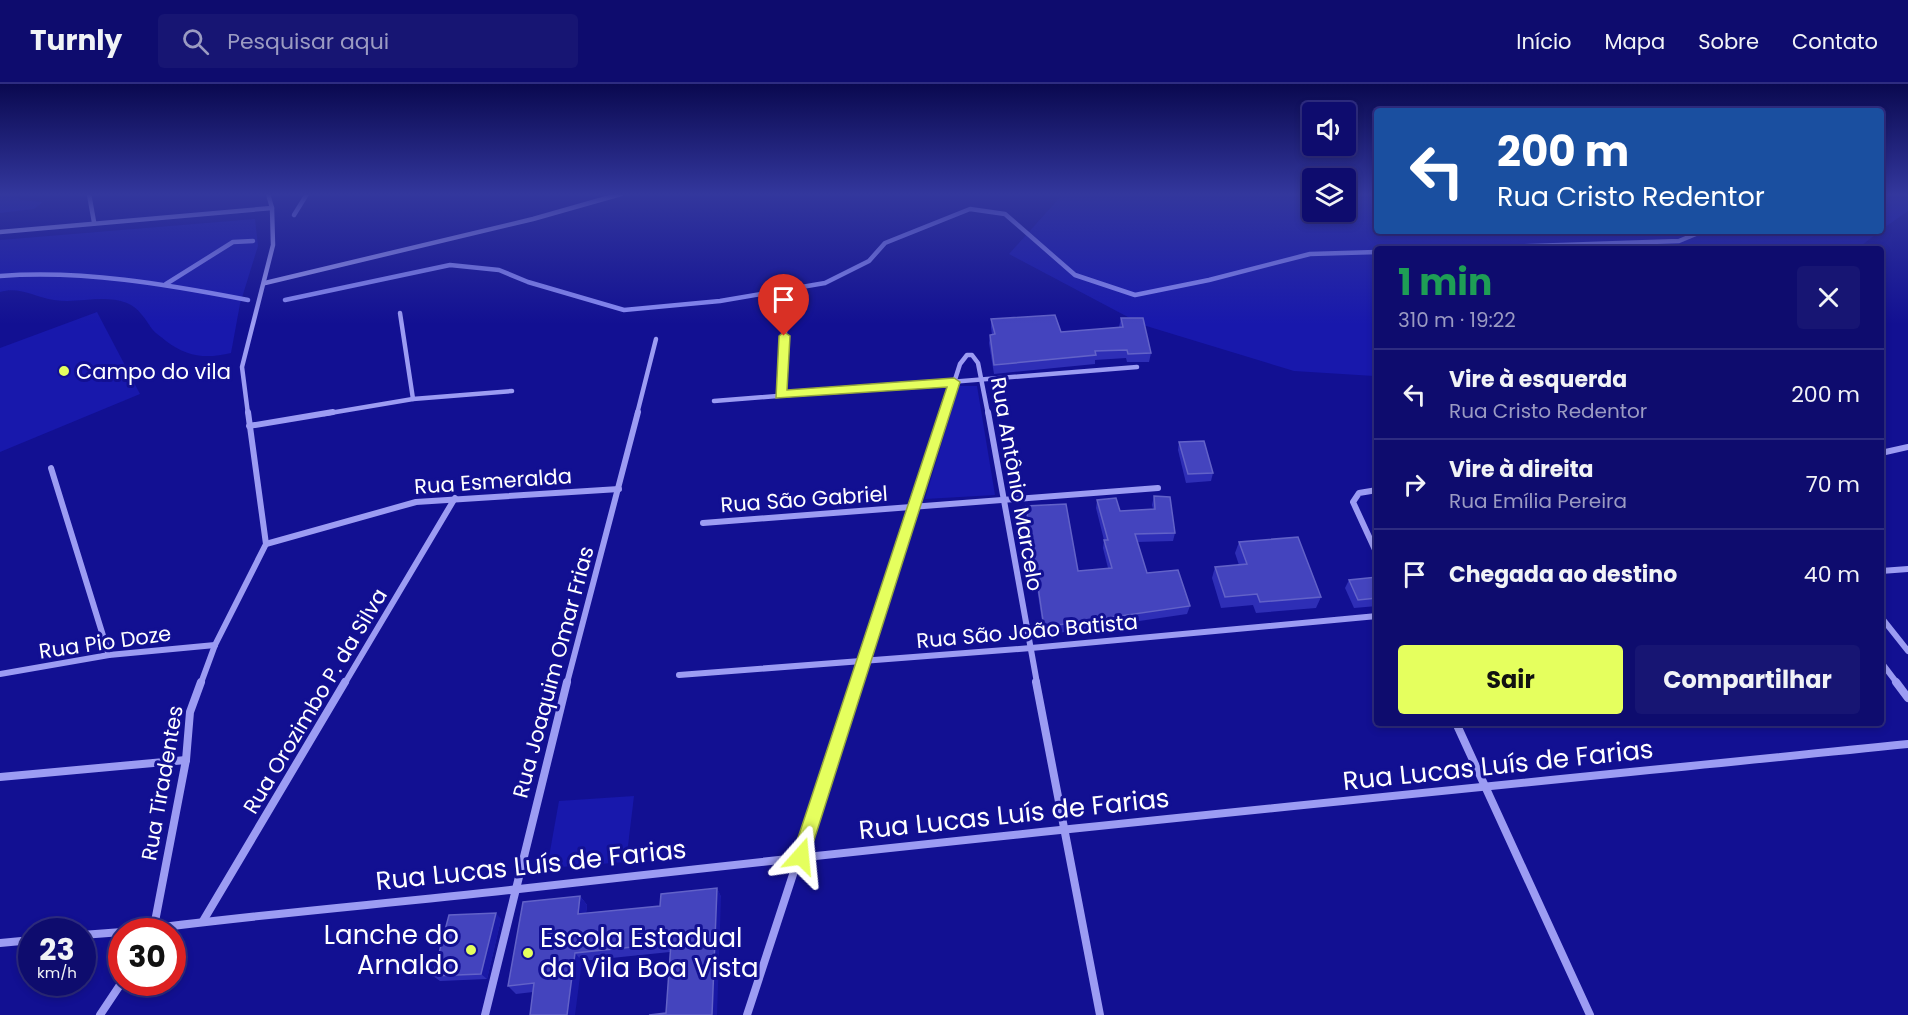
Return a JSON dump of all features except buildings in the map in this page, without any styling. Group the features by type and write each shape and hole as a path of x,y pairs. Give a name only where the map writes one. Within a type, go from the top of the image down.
{"street":[{"path":"266,544 242,367 266,283 273,237"},
{"path":"266,283 359,258 455,237"},
{"path":"400,313 413,399"},
{"path":"781,395 786,316"},
{"name":"Rua Joaquim Omar Frias","path":"485,1015 513,890 619,489 656,339"},
{"name":"Rua Antônio Marcelo","path":"954,382 962,358 972,355 978,363 982,381 1063,830 1100,1015"},
{"path":"714,402 1137,368"},
{"path":"747,1015 801,856 954,382"},
{"path":"249,426 413,399 512,392"},
{"path":"1884,452 1908,447"},
{"path":"51,468 109,654"},
{"name":"Rua São Gabriel","path":"703,523 914,509 1003,499 1158,488"},
{"name":"Rua Esmeralda","path":"266,544 416,502 619,489"},
{"path":"1374,491 1359,494 1354,498 1354,507 1374,548"},
{"name":"Rua Orozimbo P. da Silva","path":"203,921 455,498"},
{"name":"Rua Tiradentes","path":"156,918 186,760 190,712 215,645 266,544"},
{"path":"1884,571 1908,569"},
{"name":"Rua São João Batista","path":"680,675 1031,648 1374,616"},
{"path":"1884,621 1908,651"},
{"name":"Rua Pio Doze","path":"0,674 109,654 215,645"},
{"path":"1884,666 1908,698"},
{"path":"1457,726 1590,1015"},
{"name":"Rua Lucas Luís de Farias","path":"186,924 513,890 801,856 1908,744"},
{"path":"0,777 186,760"},
{"path":"0,943 18,941"},
{"path":"100,1015 112,996"}],"shaded area":[{"path":"31,237 257,237 258,246 240,304 231,353 205,356 189,353 166,341 152,329 135,307 118,300 63,301 14,290 0,292 0,240"},
{"path":"1024,237 1872,237 1861,246 1374,246 1374,376 1294,371 1143,325 1009,254"},
{"name":"Campo do vila","path":"97,312 140,394 0,452 0,348"},
{"path":"959,386 977,386 995,495 925,499"},
{"path":"634,796 626,862 547,868 559,801"}],"waterway":[{"path":"285,300 450,265 499,270 528,282 624,310 720,301 825,283 869,261 885,243 899,237"},
{"path":"1032,237 1075,275 1135,295 1209,280 1310,254 1374,252"},
{"path":"1530,246 1679,241 1688,237"},
{"path":"166,284 233,242 253,241"},
{"path":"0,276 93,277 155,284 248,300"}],"place":[{"name":"Campo do vila","path":"64,371"},
{"name":"Lanche do Arnaldo","path":"471,950"},
{"name":"Escola Estadual da Vila Boa Vista","path":"528,953"}],"route":[{"path":"784,336 781,395 954,382 801,856"}]}
